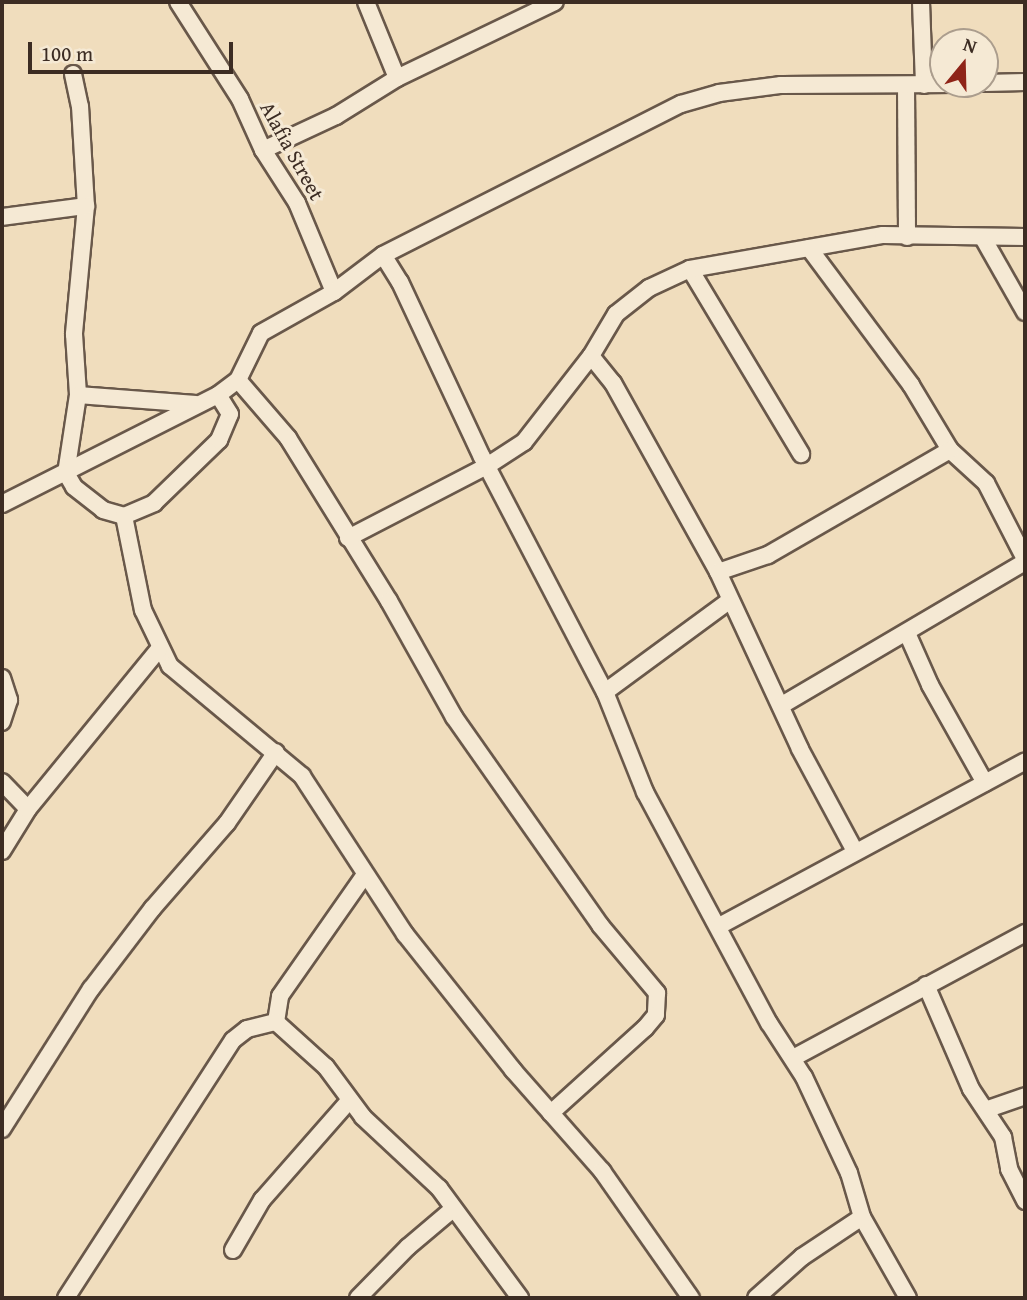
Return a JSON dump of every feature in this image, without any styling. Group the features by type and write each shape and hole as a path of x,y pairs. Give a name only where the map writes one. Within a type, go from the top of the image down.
{"street":[{"name":"Alafia Street","path":"178,2 240,99 263,150 307,221 334,292"},
{"path":"366,2 397,78"},
{"path":"263,150 336,116 397,78 555,2"},
{"path":"921,2 924,85"},
{"path":"73,74 80,106 86,206 74,334 78,395 66,473 85,499 124,516 154,503 219,440 230,414 218,395"},
{"path":"999,83 1025,82"},
{"path":"2,504 161,427 196,404 218,395 238,380 261,333 334,292 383,255 681,104 719,93 781,85 929,85"},
{"path":"906,86 907,237"},
{"path":"2,217 86,206"},
{"path":"348,538 487,466 524,442 591,356 616,314 649,288 690,269 857,238 1025,237"},
{"path":"983,238 1025,312"},
{"path":"782,705 1025,561 986,483 950,450 912,385 809,248"},
{"path":"383,255 400,282 487,466 605,692 645,792 721,925 750,988 793,1058 849,1173 862,1217 908,1298"},
{"path":"690,269 801,454"},
{"path":"591,356 613,383 718,572 729,601 782,705 819,787 855,851"},
{"path":"238,380 288,438 454,717 600,925 657,993 656,1016 551,1113"},
{"path":"78,395 196,404"},
{"path":"718,572 768,555 950,450"},
{"path":"124,516 135,583 159,649 179,675 302,776 364,876 405,934 551,1113 602,1171 691,1298"},
{"path":"605,692 729,601"},
{"path":"907,633 930,685 985,783"},
{"path":"2,851 28,809 159,649"},
{"path":"2,678 9,700 2,722"},
{"path":"2,1129 91,989 152,909 227,824 276,752"},
{"path":"721,925 1025,761"},
{"path":"2,782 28,809"},
{"path":"276,1022 280,996 364,876"},
{"path":"793,1058 1025,933"},
{"path":"926,985 971,1088 988,1109 1003,1137 1009,1169 1025,1201"},
{"path":"276,1022 326,1067 350,1100 439,1188 520,1298"},
{"path":"66,1298 233,1040 247,1029 276,1022"},
{"path":"988,1109 1025,1096"},
{"path":"233,1250 262,1200 350,1100"},
{"path":"358,1298 408,1247 453,1209"},
{"path":"756,1298 802,1257 862,1217"}]}
